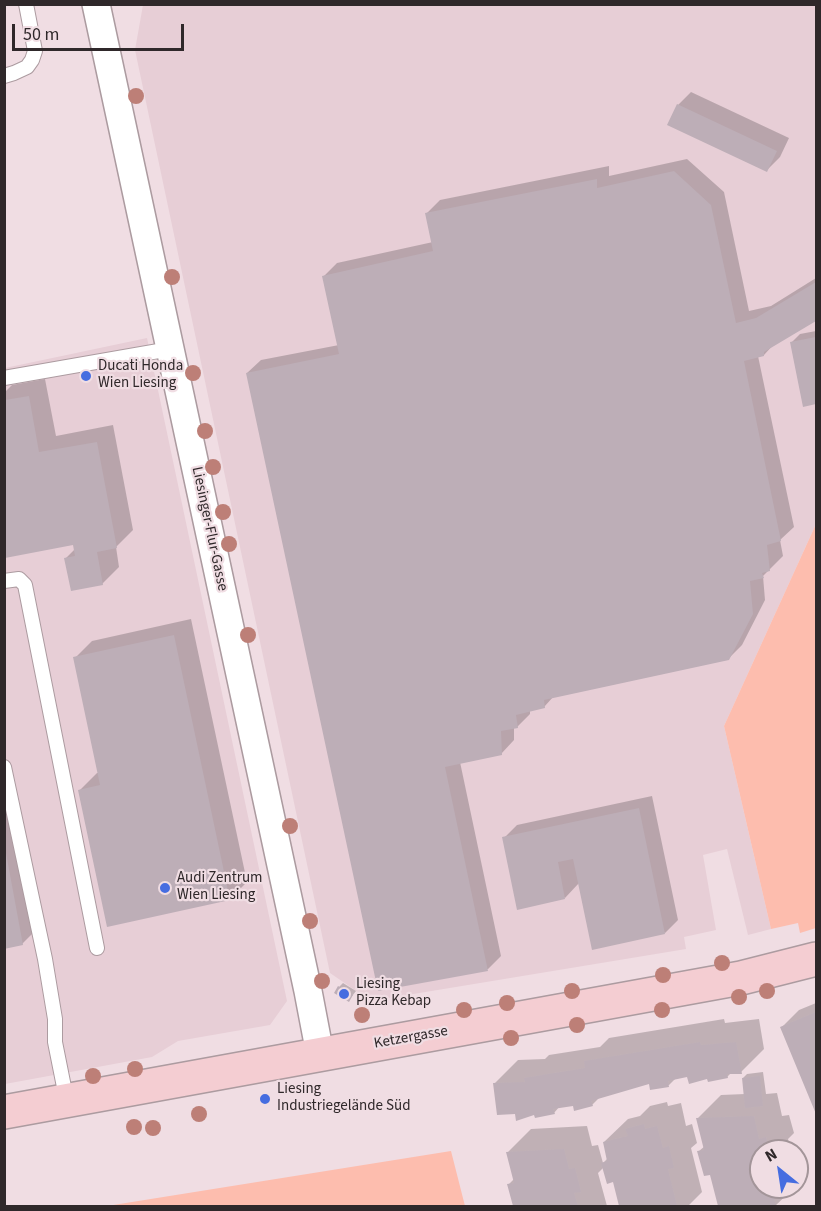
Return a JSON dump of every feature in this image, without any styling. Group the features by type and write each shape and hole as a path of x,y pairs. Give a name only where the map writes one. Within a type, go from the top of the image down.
{"main road":[{"name":"Ketzergasse","path":"4,1112 741,978 816,959"}],"street":[{"name":"Liesinger-Flur-Gasse","path":"96,4 320,1054"}],"lane":[{"path":"4,76 27,67 35,51 26,4"},
{"path":"4,378 170,349"},
{"path":"4,581 19,579 25,585 98,948"},
{"path":"4,767 45,959 55,1019 55,1042 67,1102"}],"shaded area":[{"path":"143,5 816,5 816,524 724,726 771,929 748,935 727,849 703,855 716,930 684,937 686,949 371,1001 330,973 135,50"},
{"path":"147,338 287,1001 270,1025 178,1041 152,1057 5,1084 5,368"},
{"path":"816,524 816,928 800,933 798,923 771,929 724,726"},
{"path":"451,1151 465,1206 107,1206"}],"building":[{"path":"677,104 777,151 767,172 667,125"},
{"path":"674,171 711,205 736,323 756,318 816,282 816,321 764,352 764,356 744,361 781,541 767,545 770,571 762,573 764,578 750,581 753,614 729,660 544,700 545,708 516,715 518,728 501,731 502,755 445,767 488,971 378,991 246,373 339,354 322,276 433,251 425,213 597,179 597,188"},
{"path":"816,337 816,404 803,407 790,342"},
{"path":"29,396 39,452 97,442 117,548 97,552 103,585 71,591 64,558 75,556 73,545 5,558 5,400"},
{"path":"174,635 230,900 107,927 78,790 100,785 73,657"},
{"path":"639,808 665,934 592,950 573,859 558,862 565,899 517,910 502,837"},
{"path":"4,853 6,853 23,945 4,949"},
{"name":"Liesing Pizza Kebap","path":"338,986 353,995 349,1002 334,993"},
{"path":"816,1012 816,1114 780,1027"},
{"path":"700,1042 701,1045 736,1042 742,1074 727,1074 728,1078 708,1082 707,1079 689,1084 687,1077 668,1081 669,1087 650,1090 649,1084 591,1101 593,1106 574,1111 573,1106 553,1109 555,1114 535,1118 534,1115 516,1121 515,1114 497,1115 493,1083 525,1082 524,1078 585,1068 584,1061"},
{"path":"760,1076 763,1106 745,1108 742,1078"},
{"path":"754,1116 759,1139 749,1139 749,1199 774,1199 776,1206 718,1206 710,1175 704,1176 697,1151 704,1150 696,1118"},
{"path":"644,1124 645,1129 657,1126 663,1148 669,1146 674,1168 668,1169 677,1206 619,1206 613,1182 607,1184 601,1163 607,1161 603,1142 628,1136 625,1129"},
{"path":"564,1149 569,1169 575,1168 581,1192 574,1193 578,1206 513,1206 507,1184 514,1183 506,1152"}],"place":[{"name":"Ducati Honda Wien Liesing","path":"86,376"},
{"name":"Audi Zentrum Wien Liesing","path":"165,888"},
{"name":"Liesing Pizza Kebap","path":"344,994"},
{"name":"Liesing Industriegelände Süd","path":"265,1099"}]}
